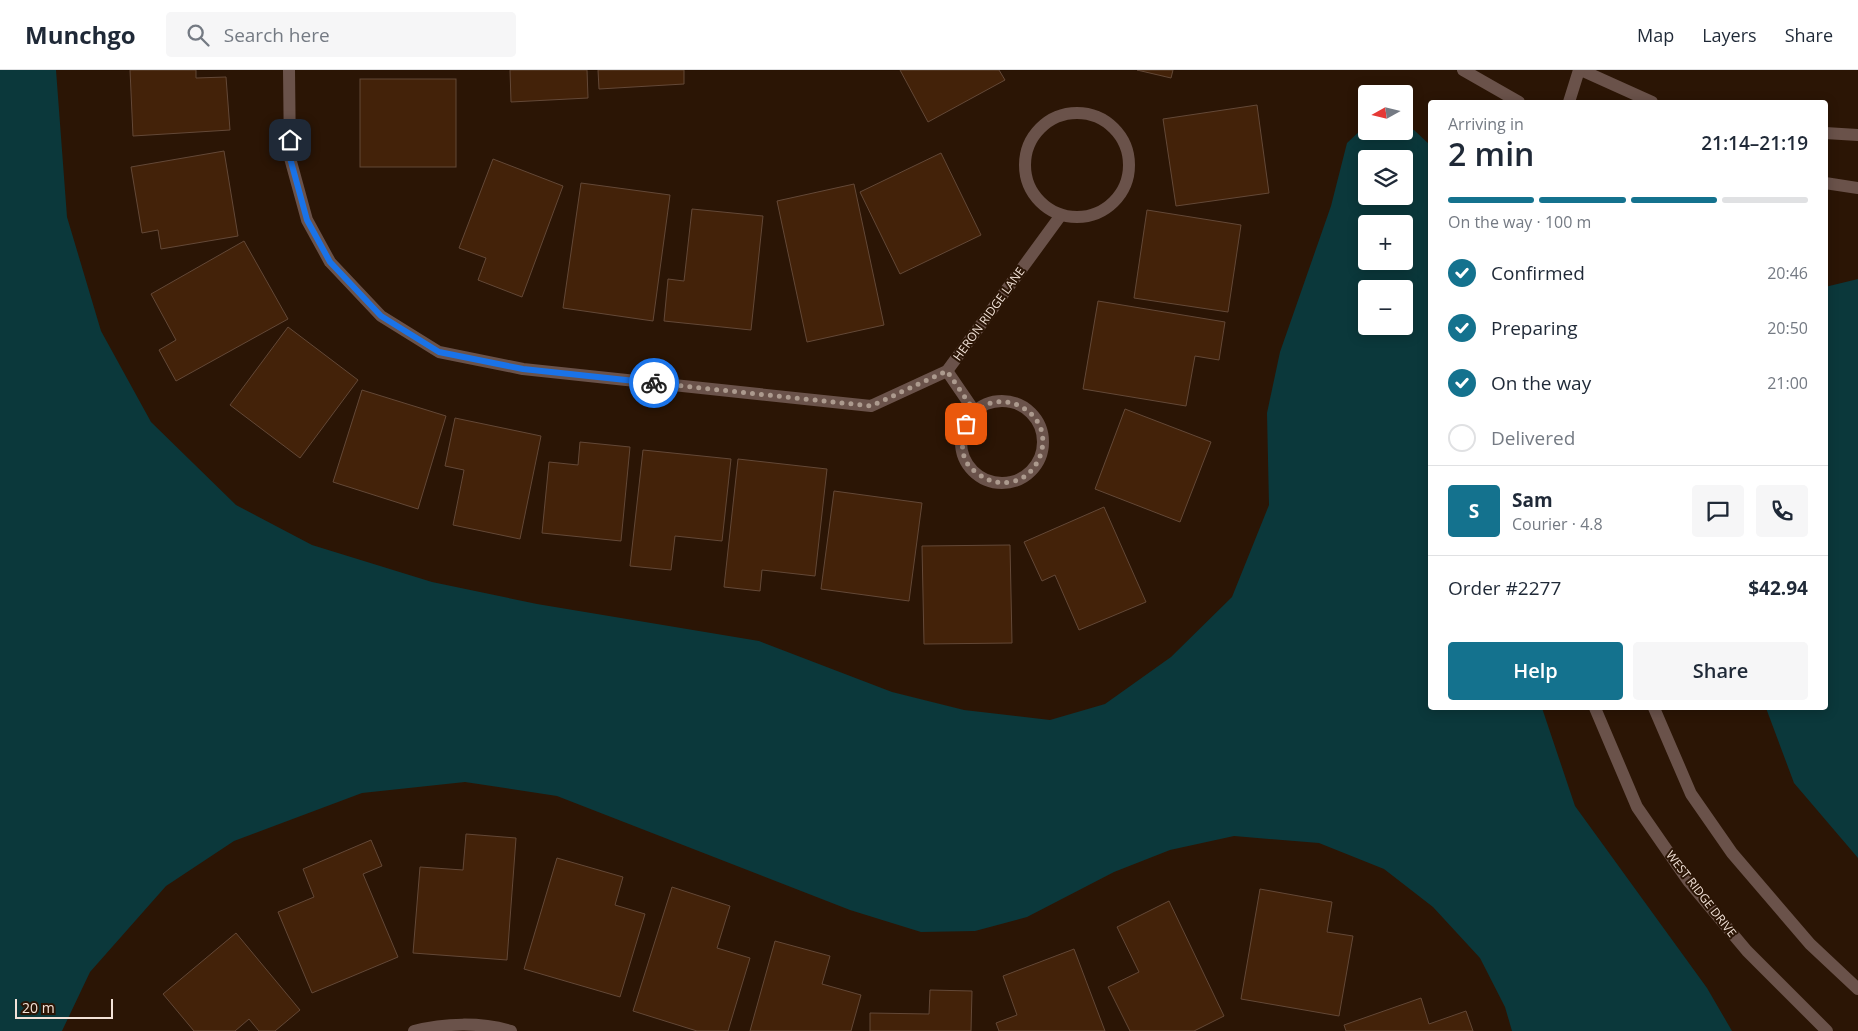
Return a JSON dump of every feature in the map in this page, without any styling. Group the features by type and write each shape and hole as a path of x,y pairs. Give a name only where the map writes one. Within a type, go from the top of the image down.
{"street":[{"name":"HERON RIDGE LANE","path":"289,70 290,158 307,220 330,262 381,316 439,352 523,369 871,406 947,371 1061,216"},
{"path":"1463,70 1516,100"},
{"path":"1570,100 1580,70 1625,97 1641,100"},
{"path":"1073,112 1093,115 1111,124 1124,141 1129,160 1127,181 1117,199 1101,212 1081,218 1061,216 1043,205 1030,189 1024,169 1026,149 1036,130 1053,118 1073,112"},
{"path":"1828,132 1858,135"},
{"path":"1828,183 1858,188"},
{"path":"947,371 975,412"},
{"path":"1005,401 1020,405 1033,415 1041,429 1043,445 1039,460 1029,473 1015,481 1000,483 984,479 972,470 964,456 961,440 966,424 975,412 989,403 1005,401"},
{"name":"WEST RIDGE DRIVE","path":"1596,710 1637,807 1689,882 1747,951 1827,1031"},
{"path":"1655,710 1691,794 1732,853 1810,944 1858,989"},
{"path":"414,1031 463,1025 511,1031"}],"water":[{"path":"0,70 56,70 67,217 101,331 151,422 236,505 312,545 432,582 537,604 759,641 892,692 964,710 1050,720 1105,704 1171,657 1232,597 1269,505 1267,413 1280,352 1331,206 1347,143 1358,133 1358,140 1413,140 1414,130 1428,143 1428,710 1543,710 1575,806 1707,988 1732,1031 1512,1031 1505,1007 1480,958 1433,907 1384,869 1319,843 1234,836 1170,850 1114,872 1027,917 975,931 921,932 850,910 557,796 465,782 362,793 234,841 166,886 90,972 62,1031 0,1031"},
{"path":"1858,279 1858,858 1794,783 1767,710 1828,710 1828,286"}],"building":[{"path":"130,70 196,70 196,78 226,77 230,130 133,136"},
{"path":"510,70 587,70 588,98 511,102"},
{"path":"598,70 684,70 684,84 599,89"},
{"path":"900,70 999,70 1005,80 928,122"},
{"path":"1137,70 1173,70 1171,78"},
{"path":"360,79 456,79 456,167 360,167"},
{"path":"1257,105 1269,193 1176,206 1163,119"},
{"path":"224,151 238,236 161,249 158,230 142,233 131,167"},
{"path":"941,153 981,235 900,274 860,192"},
{"path":"493,159 563,186 522,297 478,280 486,258 459,248"},
{"path":"581,183 670,195 653,321 563,308"},
{"path":"854,184 884,325 807,342 777,201"},
{"path":"692,209 763,216 751,330 664,321 668,279 684,281"},
{"path":"1147,210 1241,225 1228,312 1134,298"},
{"path":"244,241 288,319 176,381 159,350 176,340 151,294"},
{"path":"1098,301 1225,322 1219,360 1195,356 1186,406 1083,389"},
{"path":"288,327 358,380 300,458 230,405"},
{"path":"362,390 446,416 418,509 333,482"},
{"path":"1125,409 1211,442 1180,522 1095,489"},
{"path":"455,418 541,436 520,539 453,525 464,470 445,466"},
{"path":"580,442 630,447 621,541 542,533 549,462 578,465"},
{"path":"643,450 731,459 722,541 675,536 671,570 630,566"},
{"path":"738,459 827,469 815,576 762,570 760,591 724,587"},
{"path":"834,491 922,503 909,601 821,589"},
{"path":"1104,507 1146,602 1079,630 1055,575 1042,581 1024,542"},
{"path":"1010,545 1012,643 924,644 922,546"},
{"path":"466,834 516,838 507,960 413,953 420,867 463,870"},
{"path":"371,840 382,866 363,874 398,957 312,993 278,912 314,897 303,869"},
{"path":"557,858 623,877 615,905 645,914 620,997 524,969"},
{"path":"672,887 730,906 717,948 750,958 728,1031 697,1031 633,1011"},
{"path":"1260,889 1332,902 1327,932 1353,936 1339,1016 1241,999"},
{"path":"1169,901 1224,1016 1194,1031 1130,1031 1108,987 1139,972 1117,927"},
{"path":"236,933 300,1010 275,1031 259,1031 249,1019 235,1031 194,1031 163,994"},
{"path":"775,941 830,956 822,984 861,995 851,1031 750,1031"},
{"path":"1074,949 1105,1031 999,1031 996,1023 1017,1015 1003,976"},
{"path":"930,990 972,991 971,1031 870,1031 870,1013 929,1014"},
{"path":"1421,998 1429,1024 1466,1011 1473,1031 1346,1031 1344,1025"}],"way so far":[{"path":"654,383 871,406 947,371 975,412 989,403 1005,401 1020,405 1033,415 1041,429 1043,445 1039,460 1029,473 1015,481 1000,483 984,479 972,470 964,456 961,440 966,424"}],"route":[{"path":"290,140 290,158 307,220 330,262 381,316 439,352 523,369 654,383"}]}
